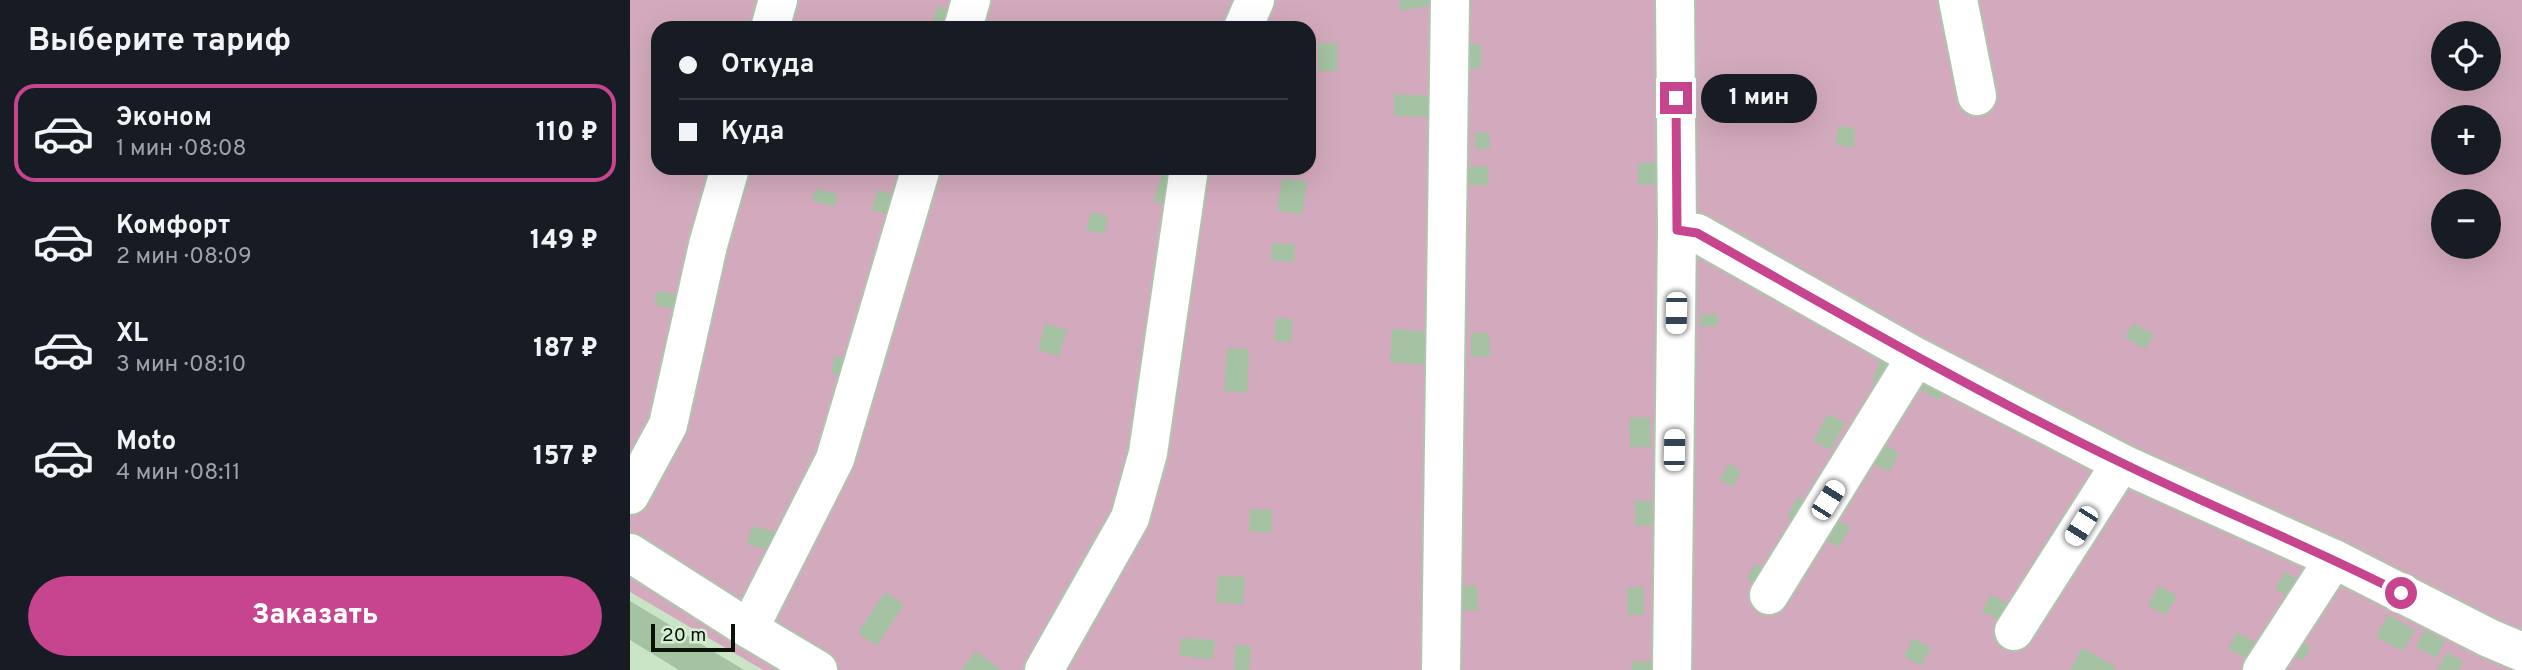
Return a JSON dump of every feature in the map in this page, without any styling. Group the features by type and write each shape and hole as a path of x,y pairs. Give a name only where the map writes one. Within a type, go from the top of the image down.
{"lane":[{"path":"772,21 778,0"},
{"path":"965,21 971,0"},
{"path":"1246,21 1255,0"},
{"path":"1441,670 1450,0"},
{"path":"1672,670 1677,230 1675,0"},
{"path":"1677,172 1702,172 1702,0"},
{"path":"1958,0 1977,96"},
{"path":"630,495 668,425 708,245 728,175"},
{"path":"749,629 835,459 920,175"},
{"path":"1044,670 1130,518 1148,453 1188,175"},
{"path":"1677,230 1697,233 1916,357 2121,463 2334,559 2522,652"},
{"path":"1769,595 1916,357"},
{"path":"2014,631 2121,463"},
{"path":"630,553 818,670"},
{"path":"2262,670 2334,559"}],"shaded area":[{"path":"630,0 2522,0 2522,670 763,670 630,592"},
{"path":"630,592 763,670 630,670"}],"building":[{"path":"1399,0 1428,0 1429,6 1400,11"},
{"path":"937,6 958,12 955,21 933,21"},
{"path":"1318,43 1337,43 1337,71 1318,71"},
{"path":"1481,44 1481,68 1466,69 1466,45"},
{"path":"1394,94 1431,96 1430,117 1394,116"},
{"path":"1838,126 1855,128 1854,147 1836,145"},
{"path":"1489,132 1490,149 1476,149 1475,133"},
{"path":"1661,162 1662,184 1638,185 1638,163"},
{"path":"1488,166 1488,185 1469,185 1468,167"},
{"path":"1161,175 1180,175 1172,206 1154,201"},
{"path":"1282,178 1307,182 1302,215 1277,210"},
{"path":"816,189 838,194 834,207 812,200"},
{"path":"877,190 898,196 893,216 872,210"},
{"path":"1091,212 1108,216 1104,234 1086,230"},
{"path":"1272,243 1295,244 1294,262 1271,260"},
{"path":"658,290 689,299 685,313 654,304"},
{"path":"1717,313 1718,326 1701,327 1700,315"},
{"path":"1276,318 1292,319 1291,342 1274,341"},
{"path":"2134,323 2154,335 2145,349 2125,337"},
{"path":"1045,324 1067,330 1059,356 1038,350"},
{"path":"1392,329 1430,332 1428,365 1390,362"},
{"path":"1471,333 1489,333 1490,356 1471,357"},
{"path":"1227,348 1249,349 1247,393 1224,391"},
{"path":"835,356 853,361 848,378 831,373"},
{"path":"1882,357 1901,365 1891,389 1872,381"},
{"path":"1923,365 1950,380 1939,400 1912,385"},
{"path":"1828,414 1845,423 1830,450 1813,441"},
{"path":"1650,417 1651,447 1630,447 1630,418"},
{"path":"1878,441 1899,453 1889,472 1868,460"},
{"path":"1729,463 1741,471 1733,487 1720,480"},
{"path":"1798,497 1813,505 1802,525 1787,516"},
{"path":"1635,501 1652,501 1652,526 1635,526"},
{"path":"1250,509 1272,510 1271,533 1249,531"},
{"path":"1831,517 1850,527 1839,547 1821,537"},
{"path":"752,526 776,532 772,551 747,544"},
{"path":"1755,564 1770,572 1762,587 1747,579"},
{"path":"2285,572 2302,582 2293,599 2275,589"},
{"path":"1218,576 1245,577 1243,604 1216,602"},
{"path":"1477,585 1478,610 1460,610 1459,586"},
{"path":"2159,586 2177,596 2166,615 2148,606"},
{"path":"1644,587 1644,614 1628,615 1627,588"},
{"path":"885,592 904,604 877,646 858,633"},
{"path":"1991,595 2016,608 2007,624 1982,611"},
{"path":"630,601 744,670 679,670 630,640"},
{"path":"2388,615 2415,630 2403,651 2376,637"},
{"path":"2425,630 2445,641 2436,658 2416,647"},
{"path":"2237,632 2262,646 2253,662 2228,649"},
{"path":"1181,638 1215,640 1213,659 1179,656"},
{"path":"1913,638 1931,648 1921,666 1904,656"},
{"path":"2296,639 2310,647 2303,661 2289,653"},
{"path":"1235,645 1251,646 1249,670 1234,670"},
{"path":"2082,648 2116,667 2115,670 2070,670"},
{"path":"976,651 1001,670 961,670"},
{"path":"2447,652 2463,661 2459,670 2437,670"},
{"path":"1651,661 1651,670 1632,670 1631,662"}],"route":[{"path":"1676,98 1677,230 1697,233 1916,357 2121,463 2334,559 2401,593"}]}
